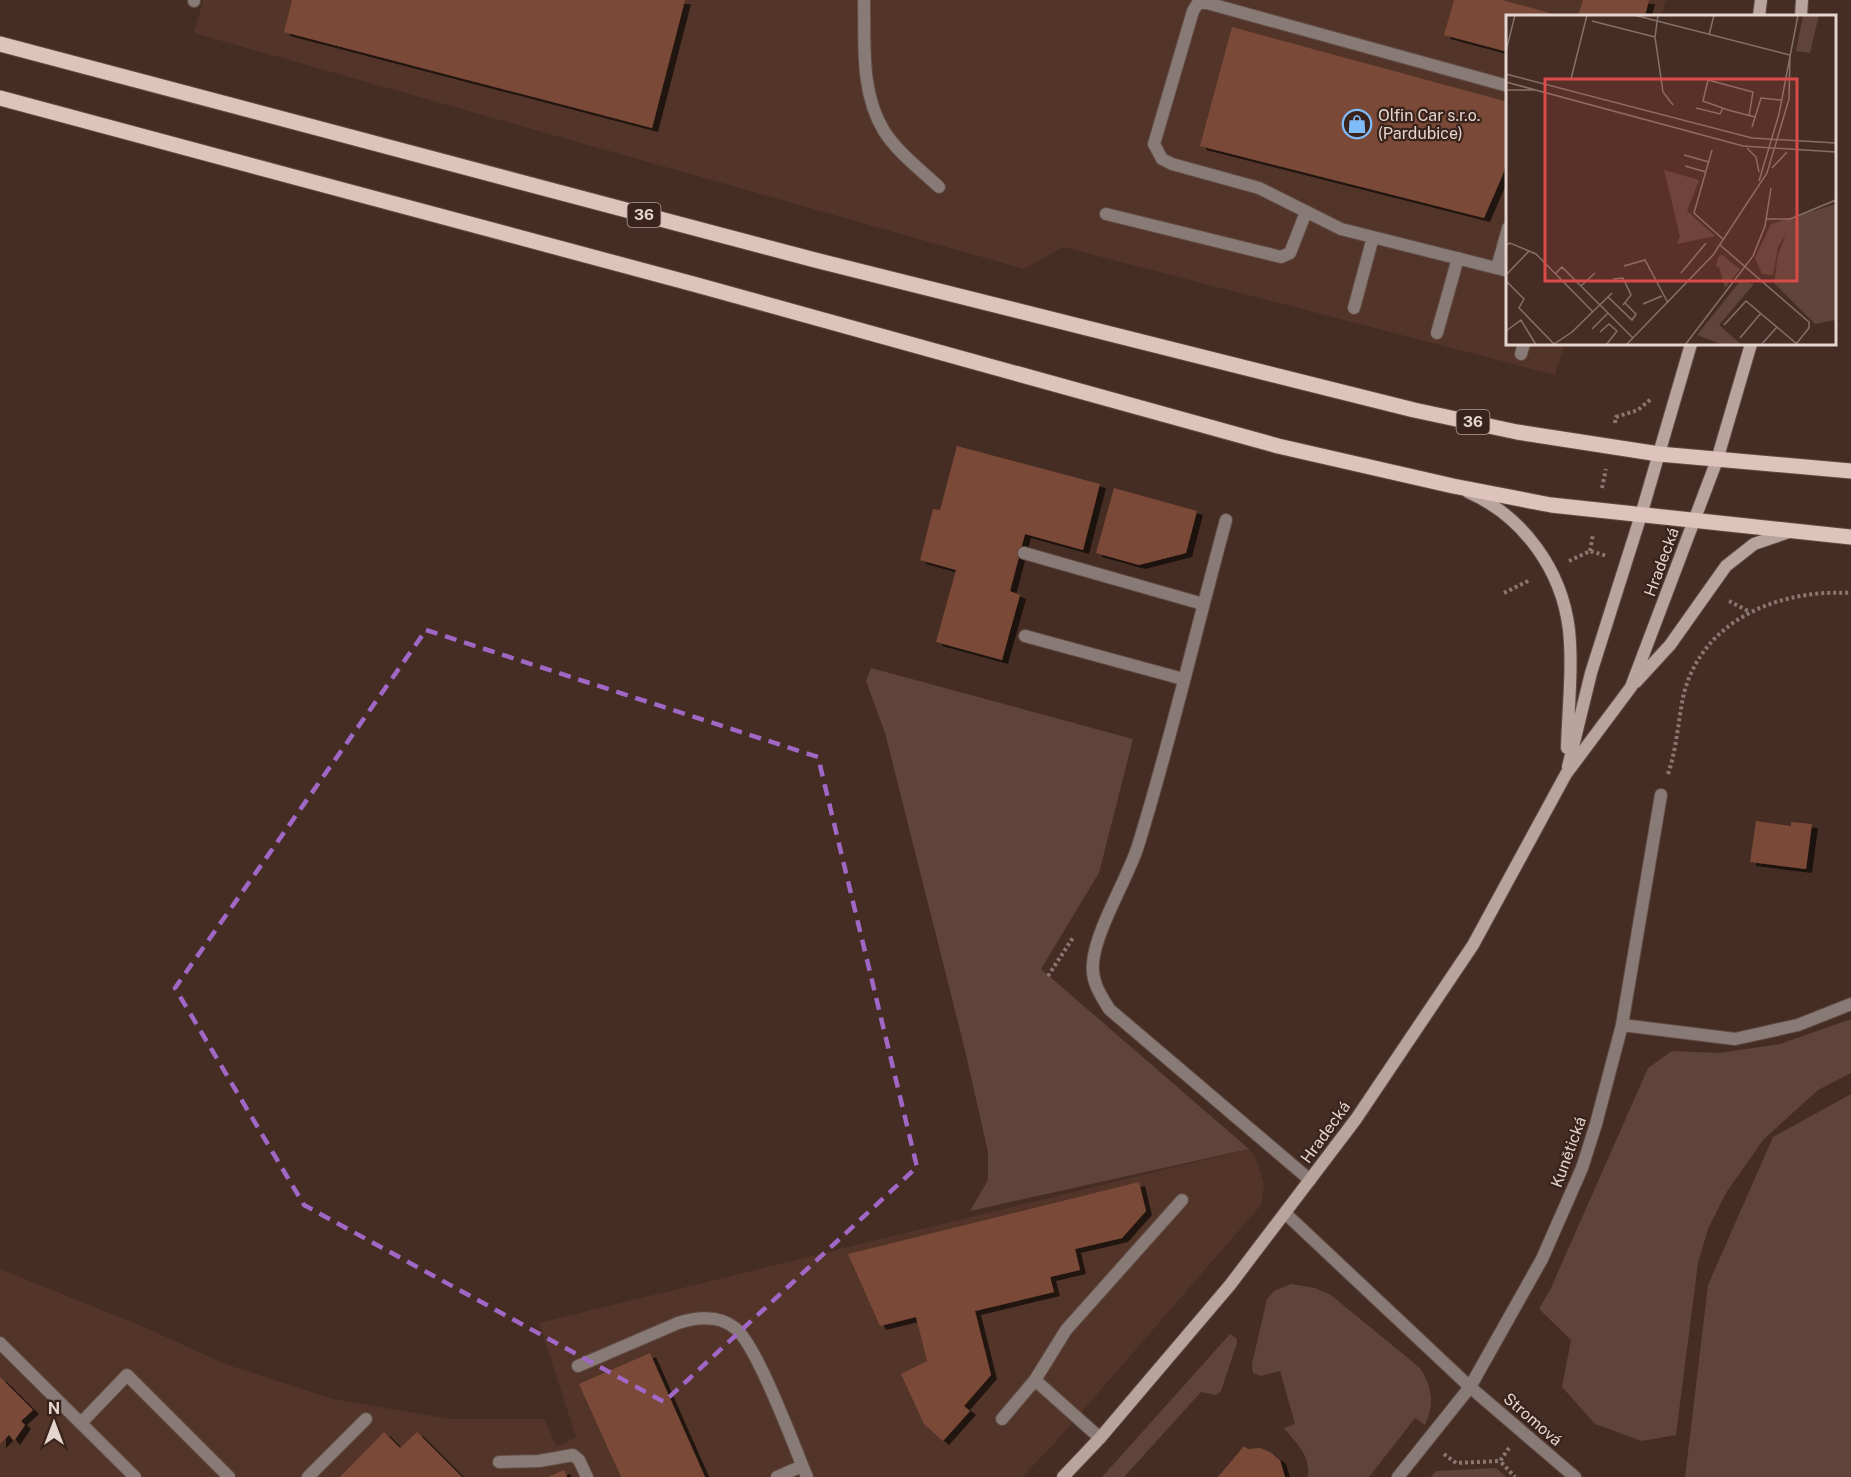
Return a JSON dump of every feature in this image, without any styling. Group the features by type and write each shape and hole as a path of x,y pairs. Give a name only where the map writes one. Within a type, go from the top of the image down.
{"main road":[{"path":"1759,15 1761,0"},
{"path":"1801,15 1802,0"},
{"name":"36","path":"0,45 690,227 1289,380 1518,432 1659,454 1851,471"},
{"path":"0,98 697,285 1267,443 1453,486 1551,505 1851,537"},
{"name":"Hradecká","path":"1566,774 1591,673 1641,515 1691,345"},
{"name":"Hradecká","path":"1063,1477 1100,1438 1230,1285 1286,1214 1403,1052 1473,945 1566,774 1631,687 1717,460 1751,345"},
{"path":"1453,486 1492,505 1519,526 1536,546 1559,588 1569,632 1566,774"},
{"path":"1631,687 1670,645 1726,566 1754,544 1789,532"}],"street":[{"path":"864,0 866,73 876,113 885,131 897,147 939,187"},
{"path":"1506,85 1207,3 1198,3 1193,11 1155,135 1157,152 1162,159 1172,164 1259,188 1330,225 1502,270 1506,242"},
{"path":"1106,214 1281,257 1290,253 1306,212"},
{"path":"1354,308 1373,237"},
{"path":"1437,333 1458,258"},
{"path":"1226,520 1136,850 1096,949 1092,963 1094,982 1109,1009 1310,1180"},
{"path":"1024,553 1203,604"},
{"path":"1025,636 1183,679"},
{"name":"Kunětická","path":"1398,1477 1470,1387 1522,1296 1563,1214 1596,1124 1622,1025 1661,795"},
{"path":"1622,1025 1735,1039 1798,1025 1851,1004"},
{"path":"1002,1419 1035,1380 1066,1329 1182,1200"},
{"name":"Stromová","path":"1286,1214 1470,1387 1575,1477"},
{"path":"578,1366 692,1319 720,1320 734,1327 751,1347 805,1471 777,1477"},
{"path":"0,1343 135,1477"},
{"path":"81,1423 127,1375 229,1477"},
{"path":"1035,1380 1100,1438"},
{"path":"308,1477 366,1419"},
{"path":"499,1462 539,1461 573,1455 579,1460 587,1477"}],"path":[{"path":"1616,417 1638,410 1653,396"},
{"path":"1661,795 1674,755 1685,692 1696,664 1711,644 1750,612 1774,601 1798,594 1851,593"},
{"path":"1048,976 1080,928"},
{"path":"1515,1477 1500,1461 1522,1432"}],"highlighted area":[{"path":"426,630 818,757 917,1167 664,1402 304,1205 175,988"}],"shaded area":[{"path":"203,0 1666,0 1661,15 1506,15 1506,345 1565,345 1555,375 1063,247 1024,269 194,33"},
{"path":"871,668 1133,739 1099,873 1041,969 1249,1149 970,1211 988,1180 988,1152 964,1046 885,733 866,681"},
{"path":"1851,1019 1851,1073 1818,1090 1763,1140 1726,1193 1708,1229 1698,1263 1676,1435 1642,1441 1595,1424 1562,1387 1571,1340 1539,1309 1551,1288 1648,1068 1672,1051 1719,1053 1780,1044"},
{"path":"1851,1094 1851,1477 1685,1477 1708,1285 1773,1137"},
{"path":"1249,1149 1257,1161 1264,1184 1261,1205 1053,1445 1022,1477 0,1477 0,1269 144,1327 225,1364 333,1399 450,1419 544,1419 557,1447 576,1437 539,1323"},
{"path":"1291,1284 1315,1288 1331,1295 1420,1368 1427,1382 1431,1403 1425,1425 1415,1418 1369,1477 1308,1477 1305,1455 1284,1428 1295,1424 1280,1371 1261,1376 1253,1373 1252,1364 1267,1299 1274,1291"},
{"path":"1230,1334 1237,1339 1237,1343 1221,1391 1216,1395 1201,1392 1124,1477 1102,1477"},
{"path":"1496,1468 1506,1477 1431,1477 1436,1471"}],"building":[{"path":"292,0 685,0 652,128 284,32"},
{"path":"1454,0 1502,0 1550,13 1549,15 1506,15 1506,51 1444,35"},
{"path":"1583,0 1649,0 1645,15 1578,15"},
{"name":"Olfin Car s.r.o. (Pardubice)","path":"1232,27 1506,101 1506,162 1484,218 1200,146"},
{"path":"957,446 1100,484 1083,550 1025,534 1010,591 1020,595 1002,660 936,642 956,570 920,560 933,509 940,510"},
{"path":"1114,488 1197,511 1186,553 1139,565 1096,553"},
{"path":"1756,821 1791,826 1791,822 1812,824 1806,869 1750,862"},
{"path":"1139,1182 1146,1211 1122,1238 1075,1249 1080,1270 1050,1277 1054,1292 975,1311 991,1375 964,1406 970,1411 943,1441 924,1424 901,1374 927,1361 916,1317 880,1326 848,1254"},
{"path":"650,1353 705,1477 621,1477 579,1384"},
{"path":"0,1377 33,1410 21,1421 25,1425 14,1441 9,1435 0,1444"},
{"path":"384,1432 400,1448 417,1432 462,1477 340,1477"},
{"path":"1244,1446 1248,1449 1260,1448 1270,1452 1280,1460 1285,1477 1218,1477"},
{"path":"564,1470 567,1477 548,1477"}],"place":[{"name":"Olfin Car s.r.o. (Pardubice)","path":"1357,124"}]}
